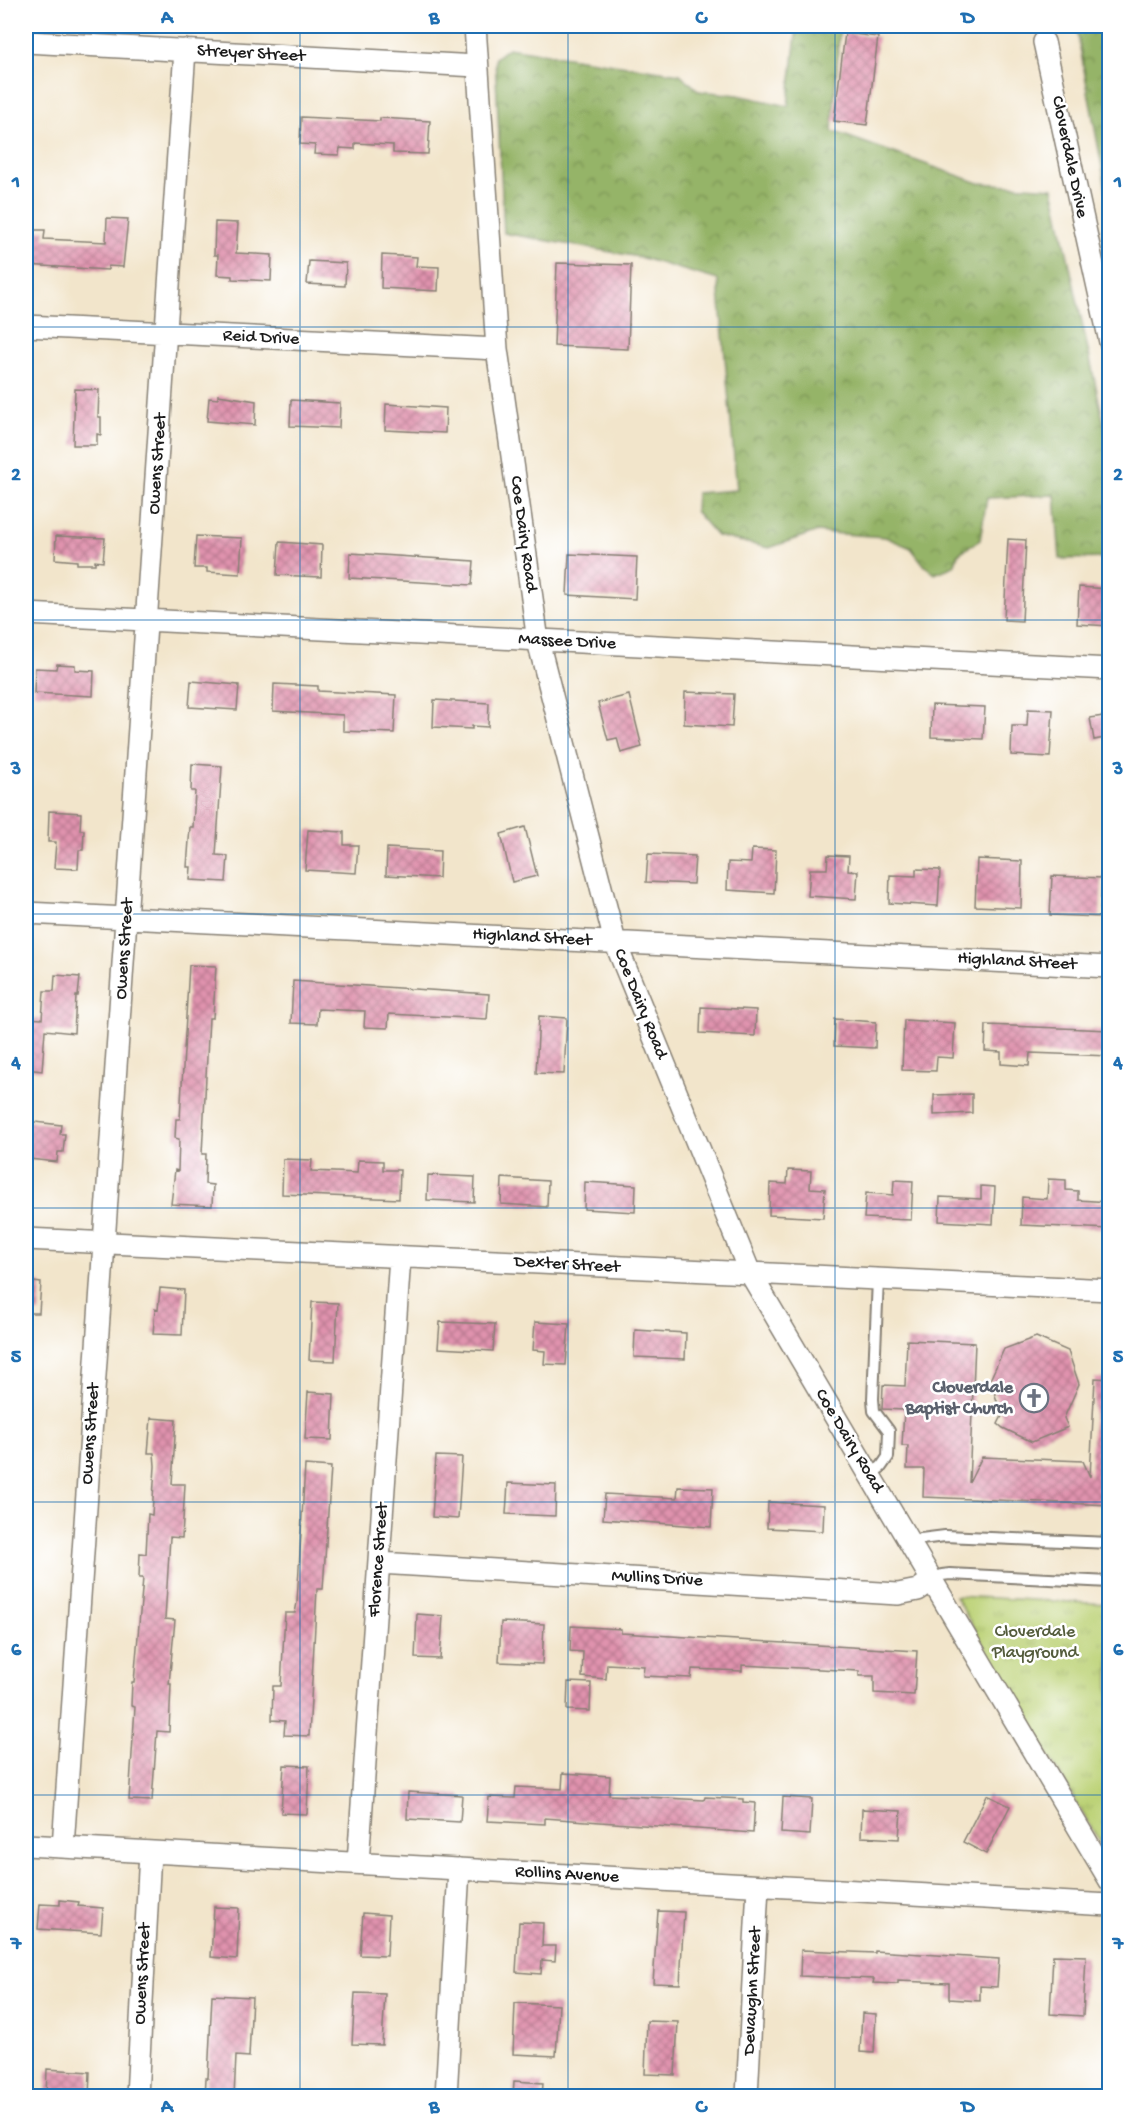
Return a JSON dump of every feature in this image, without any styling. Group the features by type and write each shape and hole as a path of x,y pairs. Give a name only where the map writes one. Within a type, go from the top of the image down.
{"street":[{"name":"Coe Dairy Road","path":"475,26 497,349 538,641 615,942 750,1273 1110,1881"},
{"name":"Streyer Street","path":"26,42 477,66"},
{"name":"Cloverdale Drive","path":"1044,42 1110,342"},
{"name":"Owens Street","path":"63,1847 185,50"},
{"name":"Reid Drive","path":"26,326 497,349"},
{"name":"Massee Drive","path":"26,614 1110,669"},
{"name":"Highland Street","path":"26,913 1110,967"},
{"name":"Dexter Street","path":"26,1239 1110,1290"},
{"name":"Florence Street","path":"358,1863 400,1257"},
{"name":"Mullins Drive","path":"379,1563 898,1594 918,1590 932,1580"},
{"name":"Rollins Avenue","path":"26,1845 1110,1905"},
{"name":"Owens Street","path":"137,2097 150,1852"},
{"path":"446,2097 459,1869"},
{"name":"Devaughn Street","path":"747,2097 758,1886"}],"lane":[{"path":"869,1475 881,1467 888,1457 889,1431 874,1411 873,1399 878,1279"},
{"path":"911,1545 921,1539 945,1536 1110,1543"},
{"path":"932,1580 950,1574 1110,1582"}],"green space":[{"path":"797,26 840,26 832,131 979,183 1053,188 1109,447 1109,558 1060,559 1055,495 987,498 980,540 959,553 954,566 935,574 925,566 911,548 885,537 815,532 769,548 717,536 695,511 696,493 737,490 718,280 639,257 504,233 495,58 508,48 680,74 699,91 738,95 788,106"},
{"path":"1076,26 1109,26 1109,205"},
{"name":"Cloverdale Playground","path":"955,1596 1109,1604 1109,1858"}],"building":[{"path":"845,33 878,37 867,125 834,121"},
{"path":"301,117 430,121 428,154 393,153 393,145 355,143 355,149 340,148 339,155 314,154 315,145 300,144"},
{"path":"107,218 128,219 123,267 108,266 108,270 26,265 26,230 45,230 44,239 106,242"},
{"path":"215,222 238,223 236,253 272,255 271,281 232,279 232,276 217,275 218,255 214,255"},
{"path":"382,255 417,257 416,266 439,267 438,291 381,288"},
{"path":"309,261 346,263 345,286 307,284"},
{"path":"557,263 631,265 628,349 554,346"},
{"path":"75,389 99,390 98,417 101,417 101,435 97,434 97,445 73,445"},
{"path":"218,395 256,401 255,425 207,421 209,398 218,399"},
{"path":"291,400 340,403 339,428 290,426"},
{"path":"386,404 446,408 445,433 385,430"},
{"path":"56,536 105,538 103,562 77,564 77,561 55,559"},
{"path":"196,536 242,538 240,574 207,572 207,568 194,568"},
{"path":"1008,539 1026,540 1022,621 1004,620"},
{"path":"279,542 322,545 321,577 277,575"},
{"path":"350,553 474,561 472,585 349,578"},
{"path":"569,554 637,557 635,599 567,595"},
{"path":"1079,587 1110,589 1110,626 1077,624"},
{"path":"57,664 75,665 75,670 94,671 93,696 34,693 35,668 56,669"},
{"path":"191,681 239,685 237,710 189,707"},
{"path":"274,684 318,686 318,691 396,695 394,733 343,731 343,715 273,711"},
{"path":"685,692 734,694 732,727 684,724"},
{"path":"629,695 642,747 621,753 617,738 608,740 598,703"},
{"path":"434,700 489,703 488,727 472,726 472,729 433,727"},
{"path":"932,705 985,707 983,739 931,737"},
{"path":"1028,709 1053,710 1050,757 1011,755 1012,726 1027,726"},
{"path":"1110,715 1110,737 1094,740 1090,718"},
{"path":"192,764 222,766 216,855 228,856 226,882 190,880 191,867 187,867 195,791 191,791"},
{"path":"49,811 81,813 80,830 84,830 83,850 79,850 78,869 54,868 56,842 48,842"},
{"path":"525,827 537,876 512,882 501,834"},
{"path":"308,830 344,832 344,845 358,845 356,873 305,870"},
{"path":"387,848 440,851 439,878 386,875"},
{"path":"752,849 776,850 774,893 727,890 728,862 751,863"},
{"path":"648,854 695,856 693,884 646,882"},
{"path":"828,855 849,856 848,870 858,871 856,899 808,896 810,869 827,869"},
{"path":"977,859 1022,861 1021,908 975,906"},
{"path":"916,869 940,870 938,906 889,903 890,875 916,876"},
{"path":"1052,876 1102,878 1100,917 1050,915"},
{"path":"189,965 216,966 213,1018 209,1018 202,1154 206,1154 205,1184 213,1185 212,1206 171,1204 175,1170 178,1171 179,1139 175,1138 176,1119 180,1119"},
{"path":"55,975 80,977 78,996 76,996 74,1033 45,1030 42,1071 26,1069 26,1018 42,1019 44,991 54,991"},
{"path":"293,981 489,994 487,1019 389,1014 388,1028 364,1027 365,1011 318,1009 317,1024 291,1023"},
{"path":"701,1007 756,1010 755,1036 700,1033"},
{"path":"539,1016 567,1018 564,1074 536,1073"},
{"path":"835,1019 876,1022 875,1048 834,1046"},
{"path":"904,1020 955,1023 953,1058 937,1057 936,1071 902,1070"},
{"path":"986,1025 1110,1030 1110,1056 1030,1053 1029,1066 1001,1064 1001,1052 985,1051"},
{"path":"972,1094 972,1113 934,1115 934,1095"},
{"path":"26,1121 61,1125 60,1134 65,1134 63,1152 58,1152 57,1162 29,1159 30,1148 26,1147"},
{"path":"283,1159 312,1160 311,1171 357,1173 358,1160 383,1161 383,1170 400,1170 399,1199 282,1194"},
{"path":"788,1170 811,1171 810,1188 825,1189 823,1218 769,1215 770,1183 787,1184"},
{"path":"428,1175 475,1177 474,1202 427,1200"},
{"path":"502,1178 548,1181 547,1207 501,1204"},
{"path":"1048,1179 1066,1180 1066,1190 1078,1191 1078,1200 1110,1202 1110,1229 1021,1225 1022,1197 1047,1199"},
{"path":"894,1180 913,1181 911,1220 864,1218 866,1193 893,1195"},
{"path":"585,1182 636,1185 635,1212 584,1209"},
{"path":"981,1186 995,1187 993,1224 939,1221 940,1197 981,1199"},
{"path":"26,1281 41,1283 39,1313 26,1313"},
{"path":"160,1288 184,1290 182,1335 153,1334"},
{"path":"312,1302 338,1303 335,1361 309,1360"},
{"path":"440,1322 495,1324 493,1351 438,1348"},
{"path":"535,1322 569,1324 566,1365 544,1364 545,1351 533,1350"},
{"path":"635,1330 686,1333 685,1359 634,1357"},
{"name":"Cloverdale Baptist Church","path":"1036,1337 1068,1351 1079,1384 1064,1418 1068,1427 1032,1442 998,1424 1002,1416 990,1380 1004,1349"},
{"path":"907,1340 975,1343 969,1483 982,1457 1083,1461 1090,1477 1095,1378 1110,1379 1110,1505 923,1497 924,1469 907,1469 908,1446 902,1446 904,1410 882,1409 883,1385 905,1386"},
{"path":"308,1392 334,1394 332,1440 305,1439"},
{"path":"151,1418 176,1420 172,1484 185,1484 182,1538 170,1537 165,1619 175,1620 169,1684 171,1684 169,1732 157,1731 152,1801 129,1800 135,1707 131,1706 132,1682 134,1682 143,1578 139,1578 140,1553 146,1554 148,1514 152,1515 155,1466 154,1453 148,1453"},
{"path":"436,1456 462,1457 458,1519 432,1517"},
{"path":"305,1465 331,1467 323,1589 317,1589 309,1736 284,1735 285,1721 272,1720 273,1686 281,1686 285,1613 295,1613 297,1603"},
{"path":"508,1483 556,1485 555,1516 506,1514"},
{"path":"678,1487 713,1488 711,1527 603,1519 605,1494 677,1498"},
{"path":"768,1502 824,1505 823,1531 767,1528"},
{"path":"417,1614 443,1616 440,1659 415,1658"},
{"path":"501,1622 544,1624 542,1664 499,1662"},
{"path":"571,1626 621,1629 621,1633 917,1651 914,1695 874,1693 874,1676 859,1676 859,1671 742,1665 742,1671 692,1669 691,1678 643,1676 644,1666 607,1664 606,1679 582,1677 583,1652 570,1651"},
{"path":"568,1682 591,1683 590,1711 567,1710"},
{"path":"284,1765 309,1766 307,1814 281,1813"},
{"path":"563,1773 610,1776 609,1795 704,1800 705,1797 743,1799 743,1802 755,1803 753,1833 545,1818 545,1824 487,1821 489,1797 515,1798 516,1787 562,1789"},
{"path":"408,1792 462,1795 460,1822 407,1819"},
{"path":"987,1795 1010,1806 986,1854 963,1842"},
{"path":"783,1797 812,1799 810,1835 781,1833"},
{"path":"862,1809 901,1811 899,1839 861,1837"},
{"path":"60,1900 79,1902 78,1906 103,1908 101,1933 38,1929 40,1904 60,1905"},
{"path":"214,1907 239,1908 237,1959 211,1957"},
{"path":"658,1911 684,1912 680,1984 653,1983"},
{"path":"363,1913 389,1915 387,1956 360,1955"},
{"path":"519,1922 543,1923 542,1946 556,1946 555,1961 542,1960 541,1974 516,1972"},
{"path":"801,1950 875,1953 875,1951 999,1959 997,1987 980,1986 980,2001 949,1999 949,1983 898,1981 898,1984 873,1983 874,1979 800,1976"},
{"path":"1053,1955 1086,1956 1083,2016 1050,2014"},
{"path":"355,1993 385,1994 382,2045 352,2044"},
{"path":"212,1995 252,1997 249,2057 236,2056 234,2097 205,2097"},
{"path":"515,2003 559,2005 556,2056 513,2054"},
{"path":"862,2013 876,2014 874,2053 860,2052"},
{"path":"647,2021 678,2022 675,2075 645,2074"},
{"path":"47,2069 90,2072 89,2097 46,2097"},
{"path":"514,2081 543,2083 542,2097 513,2097"}],"place":[{"name":"Cloverdale Baptist Church","path":"1034,1398"}]}
